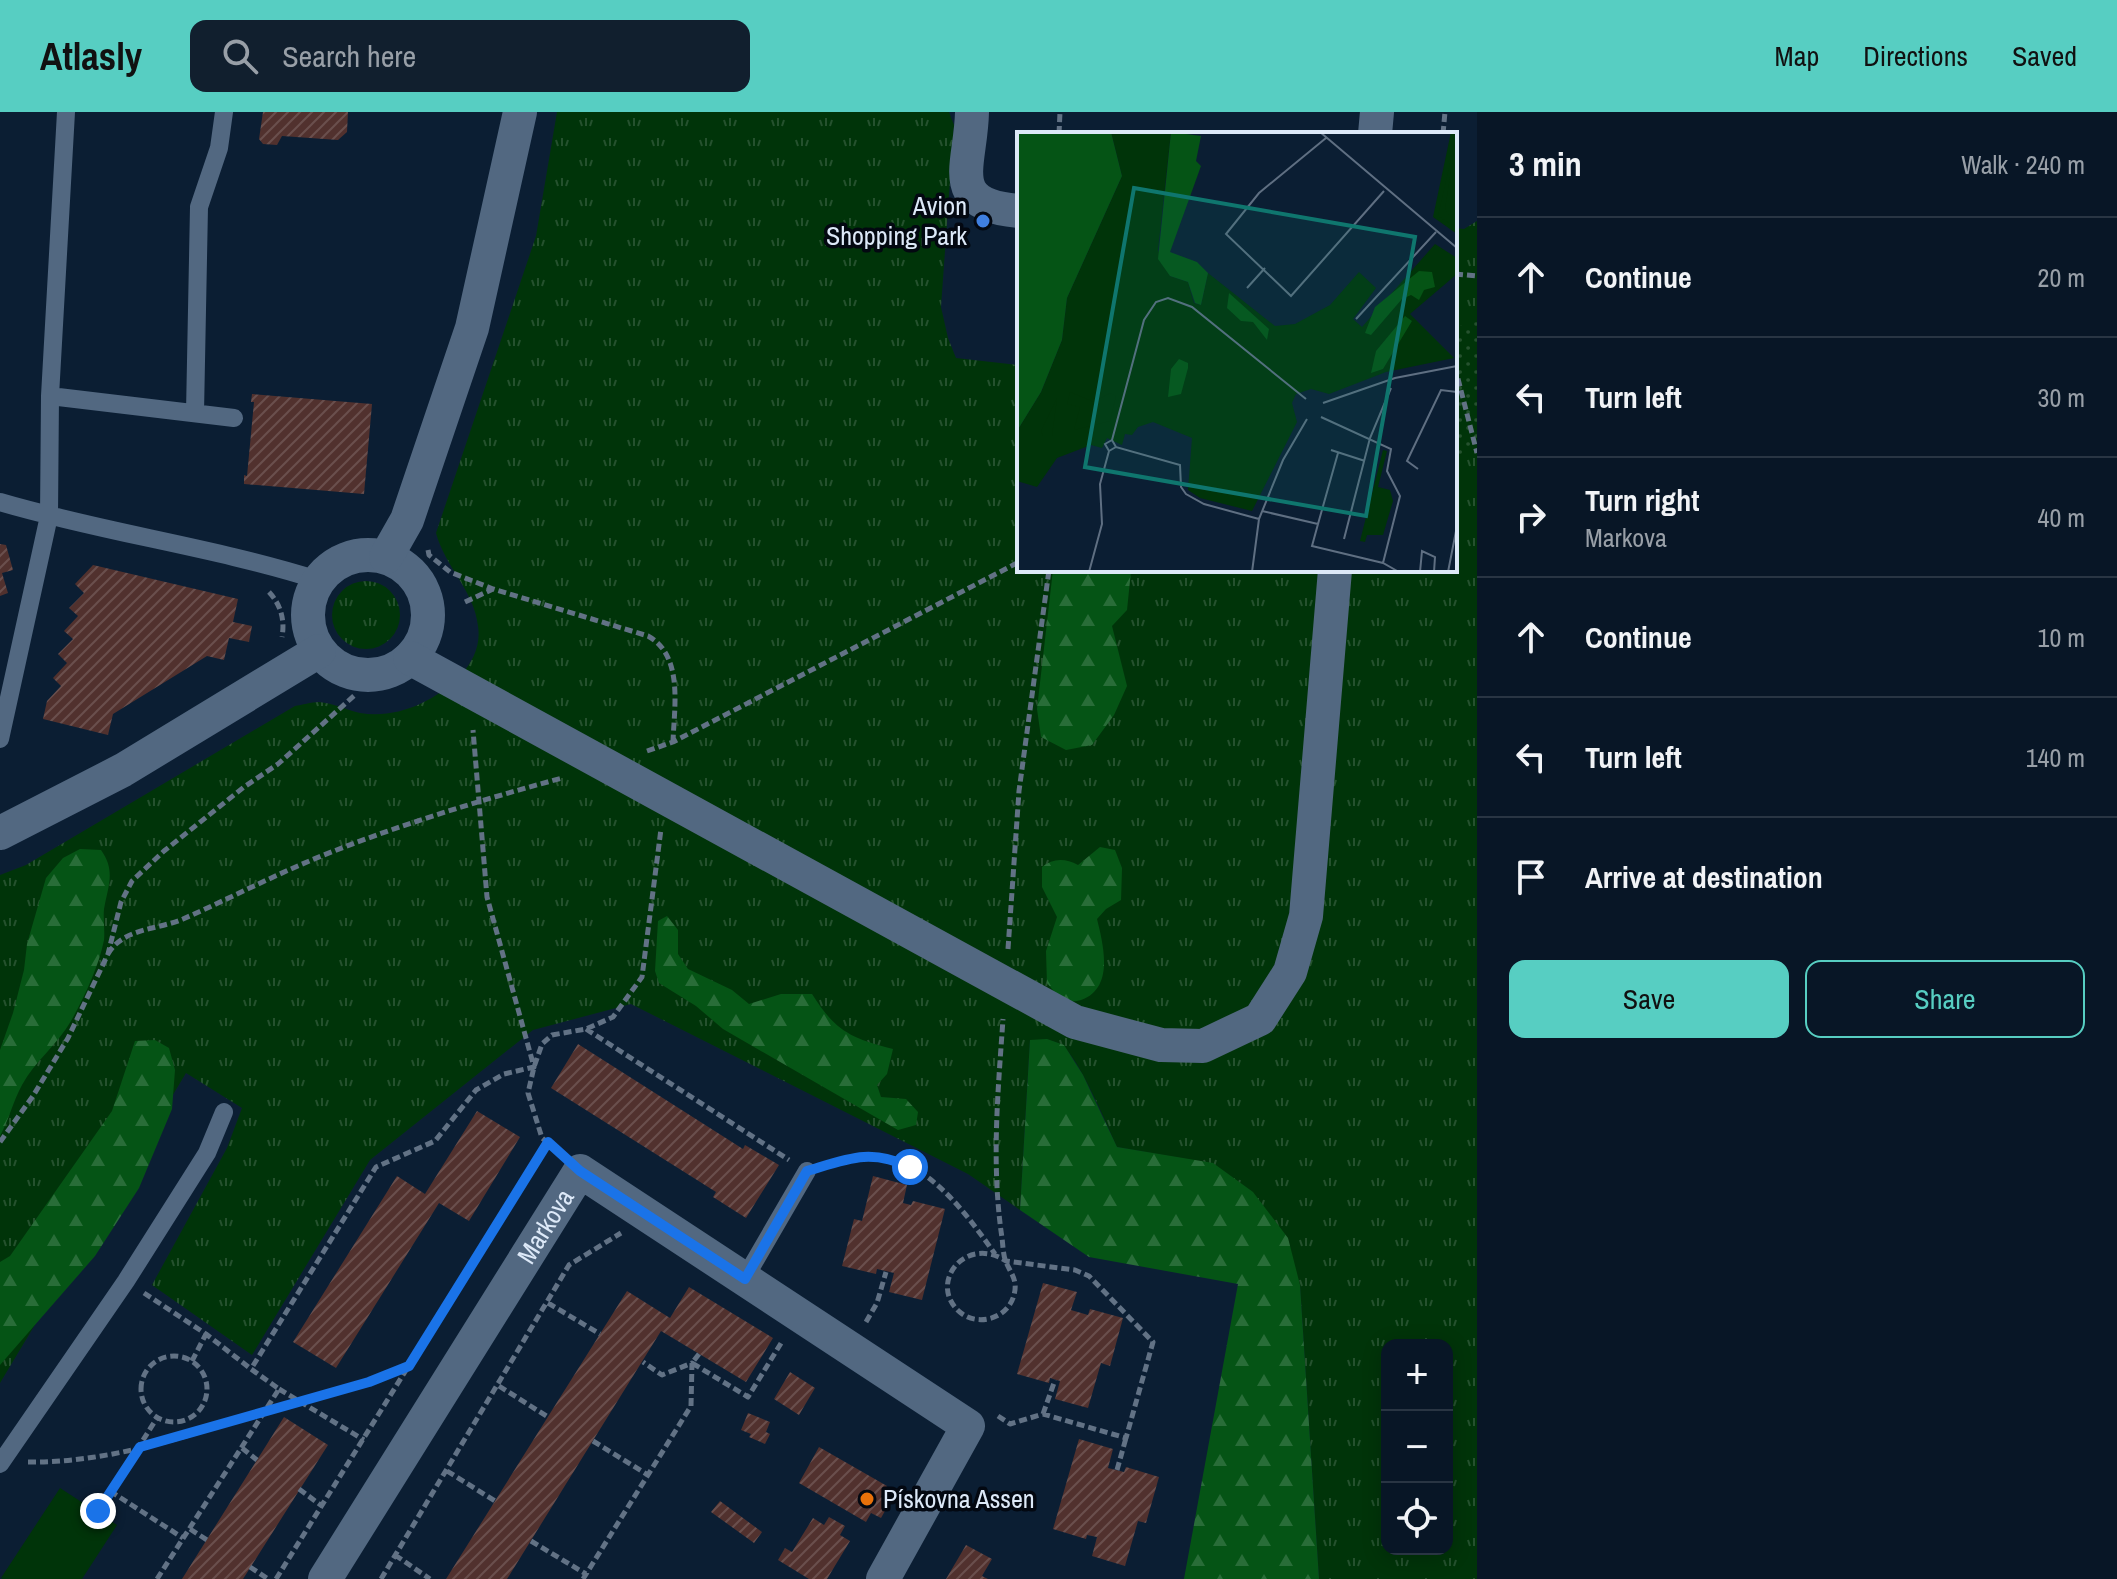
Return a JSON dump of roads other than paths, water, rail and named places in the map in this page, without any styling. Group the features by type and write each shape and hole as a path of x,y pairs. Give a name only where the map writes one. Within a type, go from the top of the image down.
{"street":[{"path":"386,557 407,520 472,328 520,112"},
{"path":"972,112 966,172 968,188 978,202 993,208 1017,211"},
{"path":"1375,132 1377,112"},
{"path":"368,554 386,557 405,567 419,582 427,601 428,622 422,642 410,658 393,670 374,675 353,674 334,665 319,651 310,635 307,616 310,597 318,580 332,566 368,554"},
{"path":"410,658 1075,1022 1161,1045 1203,1046 1260,1019 1290,972 1306,916 1335,572"},
{"path":"0,833 123,770 319,651"},
{"name":"Markova","path":"325,1579 580,1171 741,1284 968,1426 883,1579"}],"lane":[{"path":"0,739 49,516 50,396 66,112"},
{"path":"195,413 199,207 219,148 224,112"},
{"path":"50,396 234,418"},
{"path":"0,502 318,580"},
{"path":"1,1462 126,1281 207,1153 224,1112"},
{"path":"741,1284 807,1171"}],"place":[{"name":"Avion Shopping Park","path":"983,221"},
{"name":"Pískovna Assen","path":"867,1499"}]}
